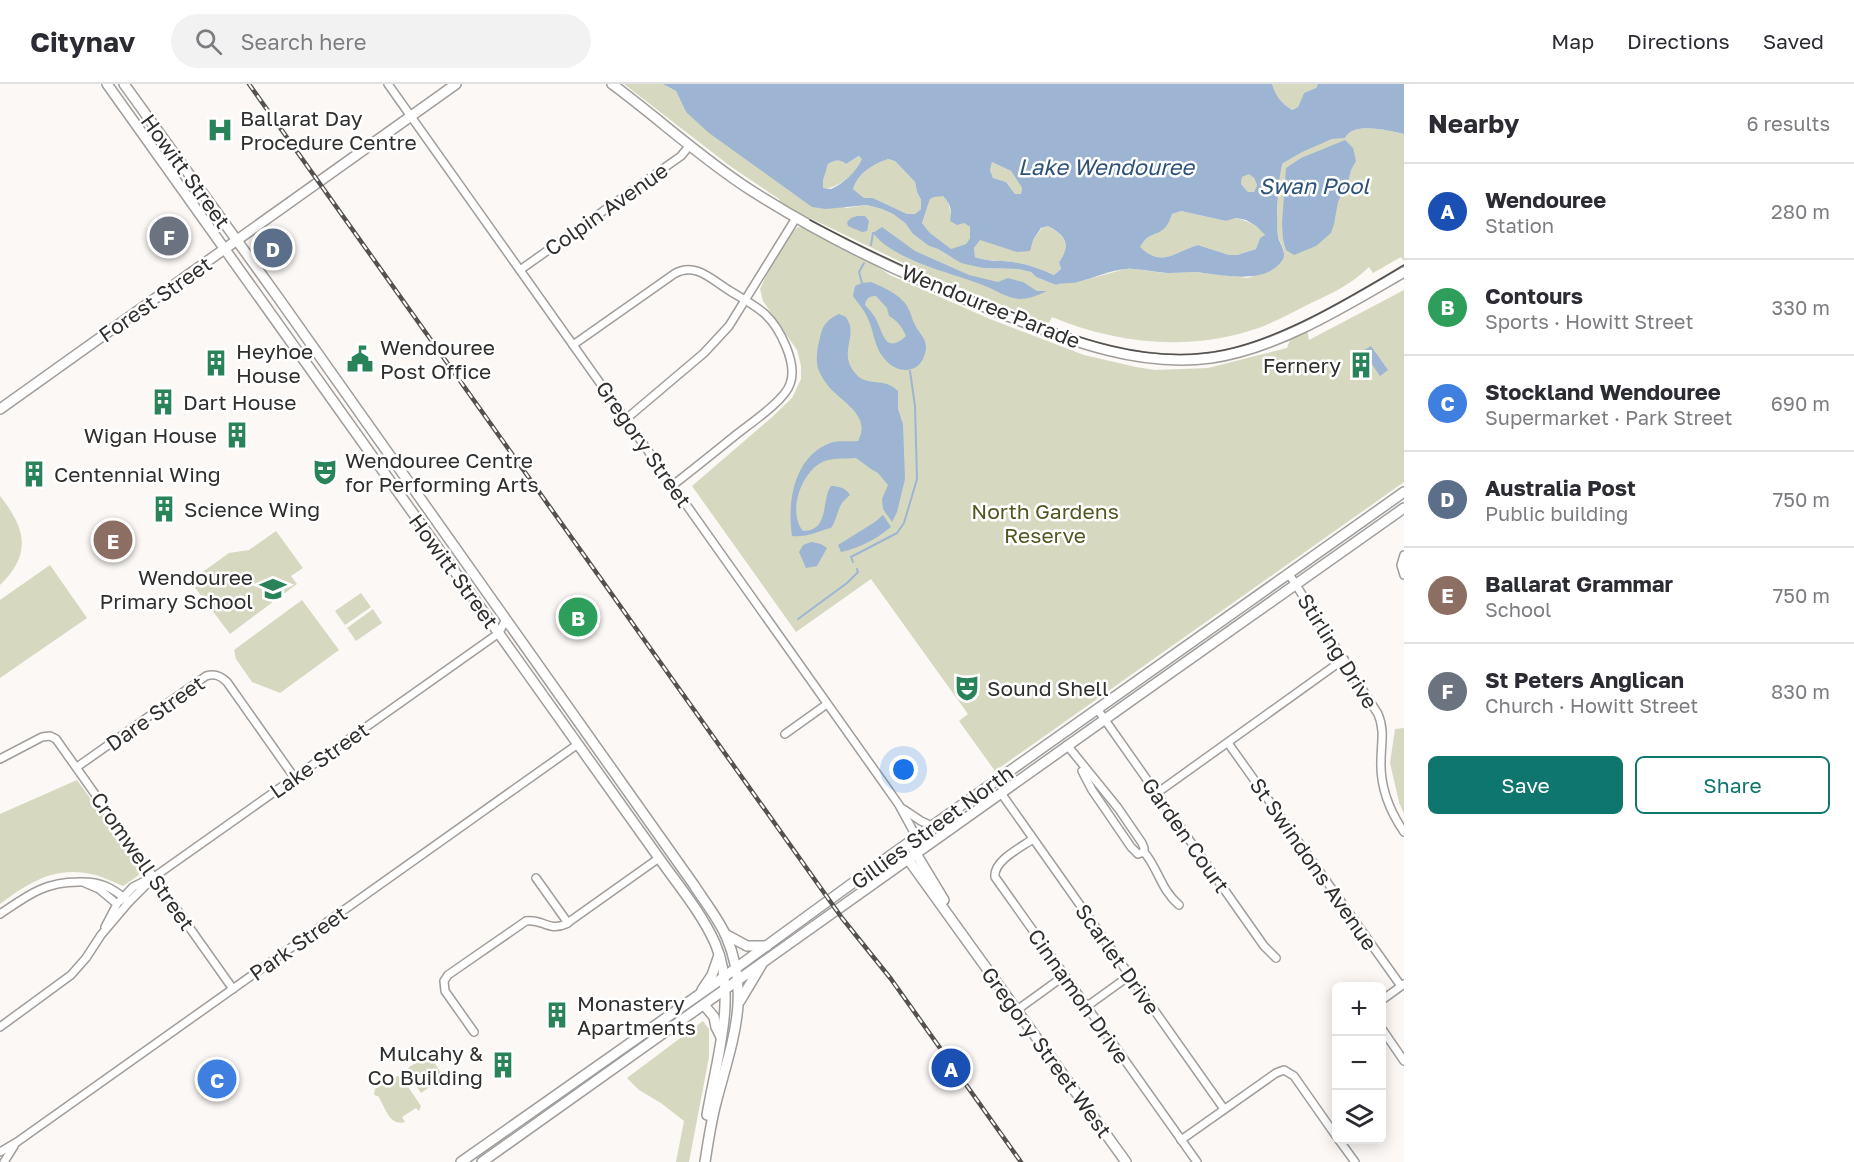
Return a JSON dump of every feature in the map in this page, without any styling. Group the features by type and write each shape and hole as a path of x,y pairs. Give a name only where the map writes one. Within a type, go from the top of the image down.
{"main road":[{"name":"Howitt Street","path":"107,84 599,773 711,935 719,955 725,989 721,1037 699,1162"},
{"name":"Howitt Street","path":"124,84 609,765 725,934 736,968 739,1003"},
{"name":"Forest Street","path":"0,409 456,84"},
{"name":"Wendouree Parade","path":"612,84 747,188 796,218 922,281 1072,341 1108,351 1155,359 1201,360 1247,350 1285,336 1326,316 1404,272"},
{"path":"308,364 319,356"},
{"name":"Gillies Street North","path":"460,1162 699,995 908,843 1404,492"},
{"name":"Gillies Street North","path":"482,1162 1404,508"},
{"path":"599,773 609,765"},
{"name":"Gregory Street West","path":"908,843 920,851 968,941"},
{"name":"Gregory Street West","path":"908,843 908,860 1126,1162"},
{"path":"659,858 669,851"},
{"path":"725,934 747,946 767,946"},
{"path":"699,995 712,975 719,955"},
{"path":"705,1162 739,1003 762,963"},
{"path":"704,1005 714,1017 721,1037"}],"street":[{"name":"Gregory Street","path":"388,84 899,805 911,815 932,826"},
{"name":"Colpin Avenue","path":"520,270 679,158 690,145"},
{"path":"624,417 713,344 729,326 796,218"},
{"path":"573,345 682,270 698,271 767,316 788,351 793,367 791,384 781,397 765,411 673,485"},
{"path":"1404,555 1401,565 1404,575"},
{"name":"Stirling Drive","path":"1289,574 1380,717 1383,732 1380,763 1382,785 1391,810 1404,832"},
{"path":"499,633 505,621"},
{"path":"483,643 492,623"},
{"name":"Lake Street","path":"120,907 129,902 154,877 499,633"},
{"path":"1157,793 1344,659"},
{"name":"Dare Street","path":"77,767 206,676 212,675 222,677 227,682 294,777"},
{"path":"785,734 828,704"},
{"name":"Garden Court","path":"1098,710 1264,946 1276,958"},
{"name":"Cromwell Street","path":"0,759 40,738 50,736 56,739 233,988"},
{"name":"St Swindons Avenue","path":"1228,743 1402,985"},
{"name":"Park Street","path":"0,1152 578,744"},
{"path":"1066,746 1121,811 1140,840 1144,852 1168,893 1179,905"},
{"path":"1075,758 1092,790 1131,847 1138,854 1144,852"},
{"name":"Scarlet Drive","path":"1001,793 1224,1109"},
{"path":"990,801 1002,802 1011,809"},
{"name":"Gregory Street","path":"899,805 908,843"},
{"path":"1111,818 1121,811"},
{"name":"Cinnamon Drive","path":"1033,839 998,864 994,876 1197,1162"},
{"path":"1131,847 1140,840"},
{"path":"474,1032 445,991 444,983 447,976 526,921 534,920 545,926 554,927 568,923 659,858"},
{"name":"Lake Street","path":"120,907 122,897 133,887 154,877"},
{"path":"536,878 568,923"},
{"path":"0,914 39,889 60,882 96,882 129,902"},
{"path":"0,1027 66,980 86,958 120,907 99,889 77,882"},
{"path":"1017,1010 1064,976"},
{"path":"1086,1006 1129,976"},
{"path":"1386,997 1402,985"},
{"path":"1386,1035 1404,1060"},
{"path":"1181,1140 1276,1072 1287,1071 1294,1076 1332,1130"},
{"name":"Park Street","path":"4,1162 17,1142"},
{"path":"1342,1144 1355,1162"}],"green space":[{"path":"624,84 663,84 676,91 686,112 846,208 867,205 893,214 929,246 951,257 983,268 1018,269 1031,272 1036,277 1056,285 1063,282 1078,282 1125,269 1163,273 1195,272 1248,278 1271,270 1282,261 1284,251 1278,236 1277,221 1279,174 1283,163 1313,146 1345,138 1350,133 1364,128 1404,134 1404,261 1401,257 1373,273 1369,267 1340,289 1286,316 1256,329 1224,337 1200,341 1149,341 1100,333 1052,317 1049,323 1046,323 928,275 806,218 730,166"},
{"path":"1272,84 1318,84 1316,88 1304,93 1298,107 1292,110 1279,99"},
{"path":"860,156 863,159 852,174 835,186 823,188 822,180 828,164 841,161 846,164"},
{"path":"888,159 895,161 915,182 921,200 921,209 915,214 907,214 873,198 864,198 853,189 867,170"},
{"path":"992,162 1011,171 1022,188 1021,195 1015,194 1006,182 993,178 990,170"},
{"path":"1249,173 1257,185 1254,192 1248,192 1241,184 1242,177"},
{"path":"934,196 943,196 948,201 951,215 970,227 970,238 966,244 951,250 930,233 922,223 930,199"},
{"path":"1181,211 1226,221 1236,218 1256,226 1265,235 1260,238 1256,249 1237,255 1229,255 1198,245 1168,256 1155,257 1139,247 1149,237 1165,227 1172,214"},
{"path":"1048,226 1059,233 1066,245 1059,262 1061,269 1054,275 1023,264 975,257 974,248 980,239 990,243 1033,240 1042,228"},
{"name":"North Gardens Reserve","path":"798,227 806,228 875,262 875,265 890,275 990,319 1084,355 1155,370 1208,368 1287,348 1291,337 1307,329 1309,340 1404,290 1404,482 995,771 959,721 968,714 871,579 796,632 692,486 792,398 801,379 797,350 763,301 760,289 782,246"},
{"path":"0,496 15,519 22,541 17,563 0,585"},
{"path":"276,531 303,568 291,576 297,584 230,634 190,581 229,553 249,550"},
{"path":"50,565 87,618 0,678 0,600"},
{"path":"361,593 371,607 345,625 335,611"},
{"path":"302,600 339,650 280,693 252,682 236,659 234,650"},
{"path":"373,609 382,623 356,641 347,628"},
{"path":"1404,728 1404,814 1390,763 1395,729"},
{"path":"77,780 138,865 139,875 123,886 82,872 56,874 33,882 0,904 0,814"},
{"path":"703,1021 709,1029 709,1057 689,1162 676,1162 684,1121 639,1090 627,1078"},
{"path":"427,1056 431,1058 444,1077 421,1093 407,1071 409,1067"},
{"path":"394,1077 402,1078 421,1106 419,1111 416,1108 402,1117 405,1122 400,1123 391,1119 378,1096 374,1094 375,1089"}],"water":[{"name":"Lake Wendouree","path":"663,84 1272,84 1279,99 1292,110 1298,107 1304,93 1316,88 1318,84 1404,84 1404,134 1364,128 1350,133 1345,138 1332,139 1283,163 1277,221 1278,236 1284,251 1284,258 1274,269 1264,274 1241,277 1126,269 1108,272 1078,282 1056,285 1036,277 1031,272 1018,269 983,268 961,263 929,246 913,234 905,223 882,209 867,205 826,209 812,207 709,133 686,112 676,91","holes":["859,156 862,159 849,177 840,184 831,189 823,188 828,164 837,161 846,164","888,159 895,161 915,182 921,200 921,209 915,214 907,214 873,198 864,198 853,189 862,174","992,162 1011,171 1022,188 1021,194 1015,194 1006,182 993,178 990,170","1249,174 1257,185 1254,192 1248,192 1241,184 1242,177","943,196 950,208 950,221 957,225 964,223 970,227 970,238 966,244 951,249 930,233 922,223 930,199","1181,211 1226,221 1236,218 1246,220 1265,235 1260,238 1256,249 1237,255 1229,255 1198,245 1168,256 1155,257 1140,247 1144,241 1165,228 1172,214","1048,226 1059,233 1065,241 1065,250 1059,262 1061,269 1054,275 1023,264 975,257 974,248 980,240 1017,252 1030,251 1033,240 1041,228"]},
{"name":"Swan Pool","path":"1345,140 1353,148 1356,161 1338,202 1331,233 1316,246 1294,255 1286,250 1283,239 1286,168 1301,158"},
{"path":"857,216 865,216 869,221 867,231 862,232 848,226 847,222"},
{"path":"882,227 915,251 969,275 998,282 1008,278 1023,282 1037,291 1047,291 1020,299 1006,296 972,281 909,259 883,243 873,233"},
{"path":"871,282 881,286 897,295 905,303 926,345 924,358 914,368 902,370 895,367 880,353 867,316 853,296 855,286","holes":["876,296 887,308 889,316 899,324 906,336 898,342 888,342 865,305 869,298"]},
{"path":"839,314 846,317 850,325 848,358 853,370 862,379 889,385 898,391 898,409 903,424 905,479 897,512 892,522 883,509 882,499 888,485 878,473 856,458 832,459 819,464 806,477 798,495 796,515 803,531 812,530 821,520 831,486 842,488 850,495 840,506 831,528 807,535 792,536 792,495 801,469 818,450 833,442 858,441 861,432 861,424 854,410 829,387 818,367 817,350 822,330 831,318"},
{"path":"1371,346 1388,370 1380,376 1363,351"},
{"path":"883,515 891,527 868,542 841,552 838,545"},
{"path":"811,542 827,548 817,566 806,568 799,552 803,545"}],"waterway":[{"path":"871,245 873,233"},
{"path":"862,283 859,272 864,263"},
{"path":"853,562 851,557 897,533 904,523 917,479 915,406 910,371"},
{"path":"798,619 847,583 858,572 857,569"}],"tram line":[{"path":"810,220 922,275 1047,326 1104,344 1134,351 1163,354 1193,354 1224,350 1270,336 1317,315 1404,265"}],"railway":[{"path":"249,84 842,918 891,979 1021,1162"}],"place":[{"name":"Ballarat Day Procedure Centre","path":"220,130"},
{"name":"St Peters Anglican","path":"169,236"},
{"name":"Australia Post","path":"273,248"},
{"name":"Wendouree Post Office","path":"360,359"},
{"name":"Heyhoe House","path":"216,363"},
{"name":"Fernery","path":"1361,365"},
{"name":"Dart House","path":"163,402"},
{"name":"Wigan House","path":"237,435"},
{"name":"Wendouree Centre for Performing Arts","path":"325,472"},
{"name":"Centennial Wing","path":"34,474"},
{"name":"Science Wing","path":"164,509"},
{"name":"Ballarat Grammar","path":"113,540"},
{"name":"Wendouree Primary School","path":"273,589"},
{"name":"Contours","path":"578,617"},
{"name":"Sound Shell","path":"967,688"},
{"name":"Monastery Apartments","path":"557,1015"},
{"name":"Mulcahy & Co Building","path":"503,1065"},
{"name":"Wendouree","path":"951,1068"},
{"name":"Stockland Wendouree","path":"217,1079"}]}
